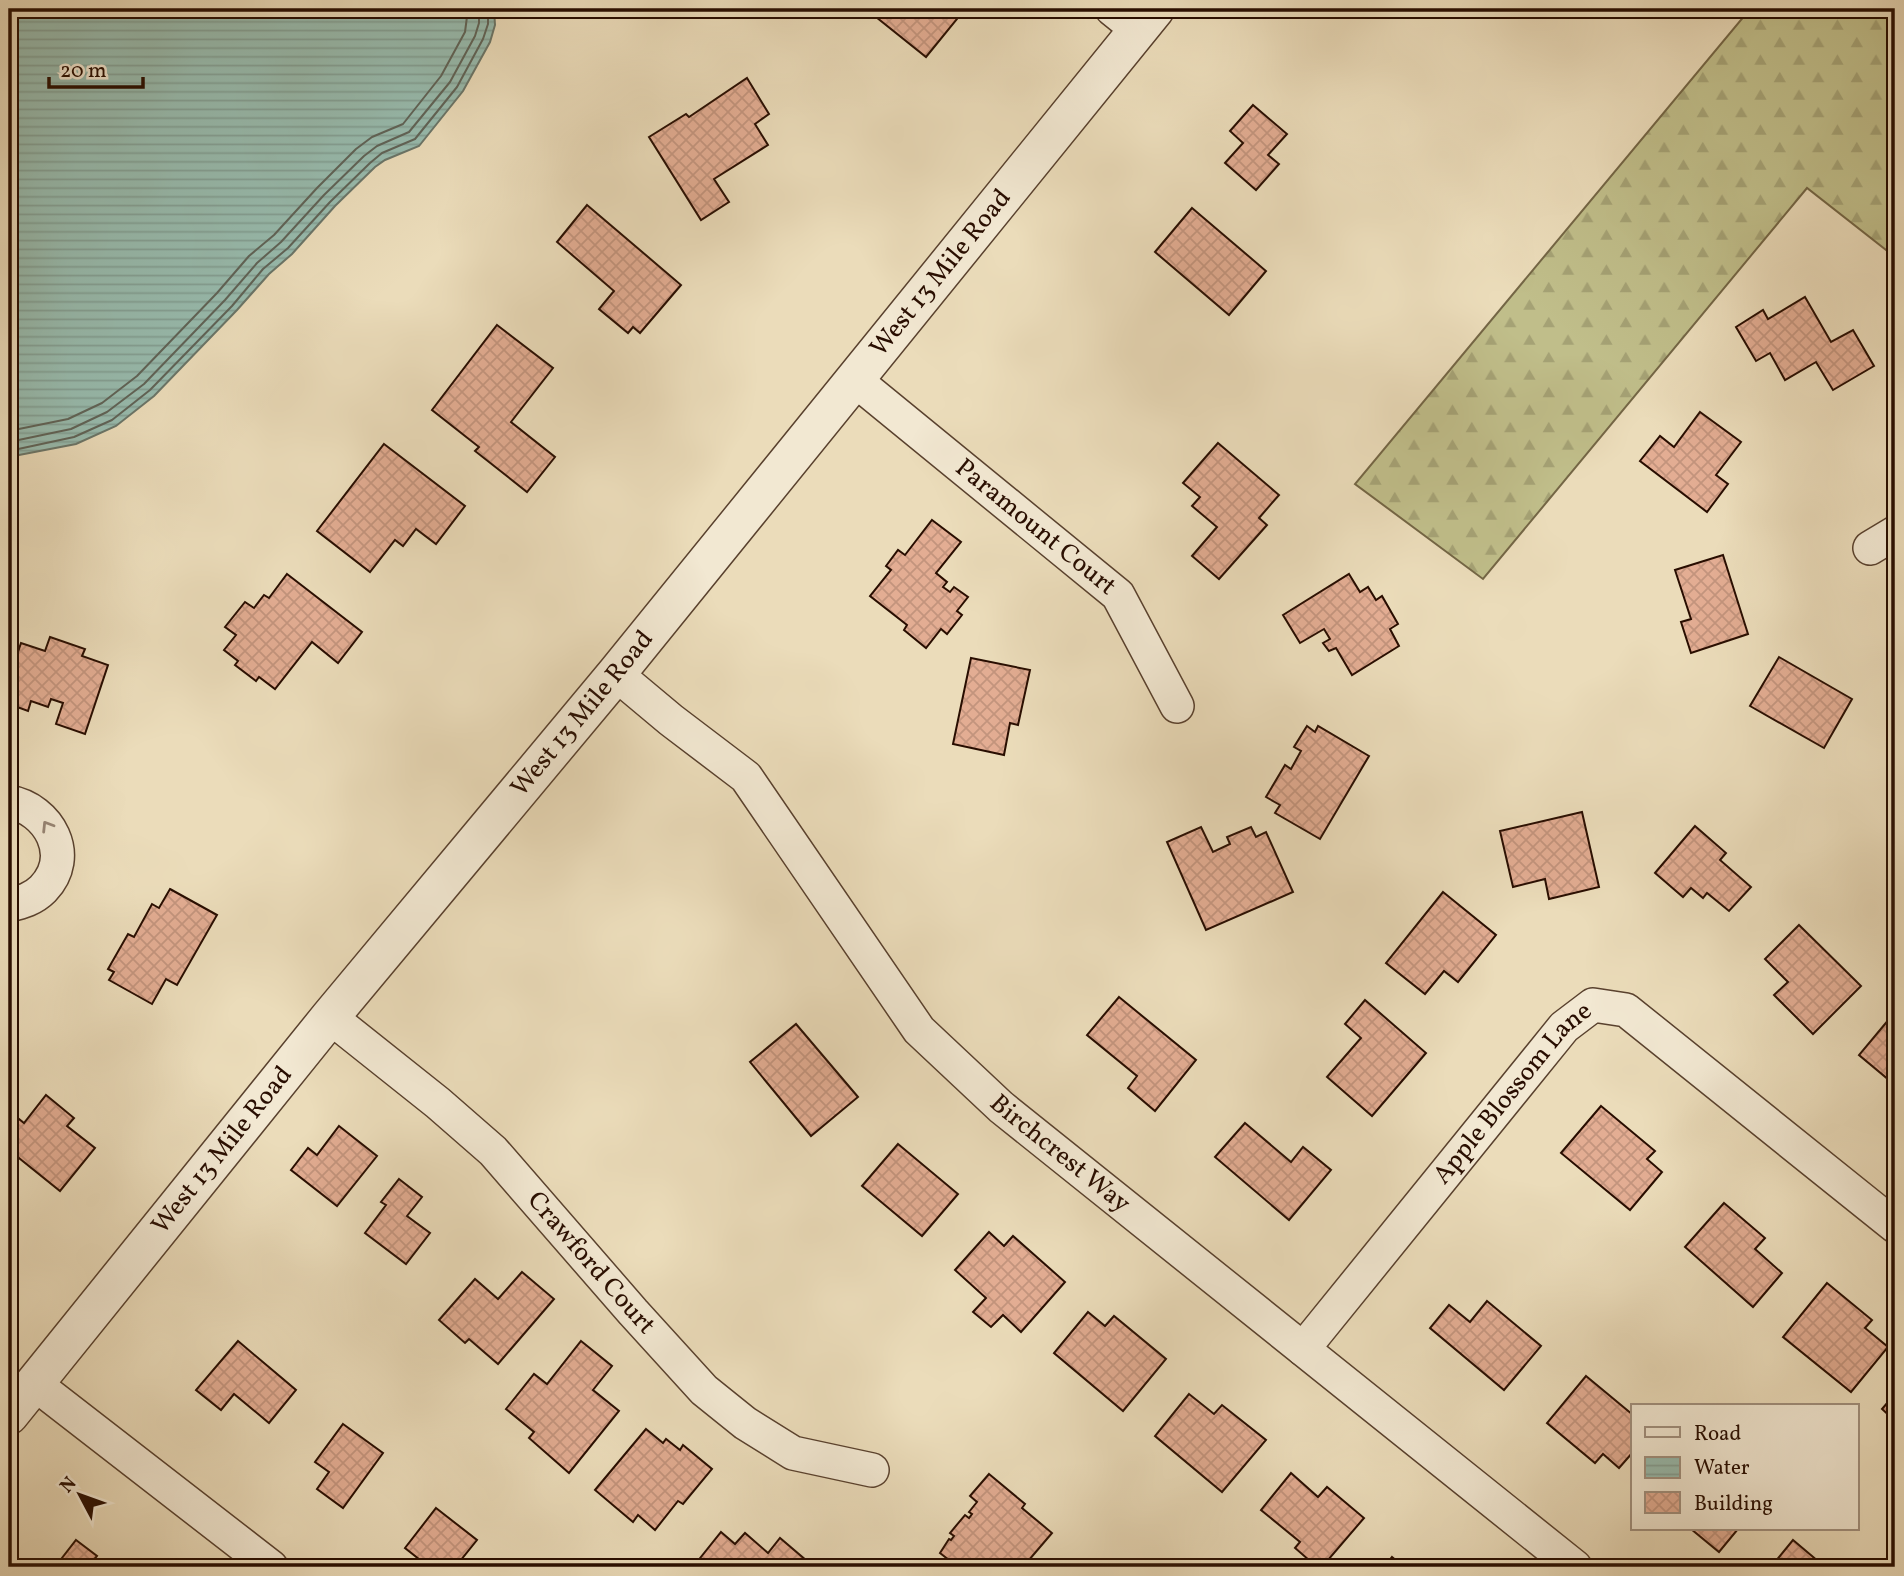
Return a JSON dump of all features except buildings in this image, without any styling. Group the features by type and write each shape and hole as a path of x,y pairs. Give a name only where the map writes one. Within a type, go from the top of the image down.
{"street":[{"name":"West 13 Mile Road","path":"9,1415 330,1017 616,674 855,380 1135,16"},
{"name":"Paramount Court","path":"855,380 1118,595 1177,706"},
{"name":"Birchcrest Way","path":"616,674 746,777 919,1030 1001,1107 1575,1567"},
{"path":"9,802 23,804 40,815 52,831 57,850 54,870 44,888 27,900 9,905"},
{"name":"Apple Blossom Lane","path":"1303,1349 1564,1027 1593,1005 1626,1010 1895,1226"},
{"name":"Crawford Court","path":"330,1017 438,1103 493,1151 704,1390 745,1423 793,1453 872,1470"},
{"path":"35,1384 271,1567"}],"green space":[{"path":"1750,9 1895,9 1895,257 1807,188 1483,579 1355,484"}],"water":[{"path":"9,9 494,9 495,25 490,42 463,91 419,146 375,167 154,396 116,426 76,444 9,459"}]}
